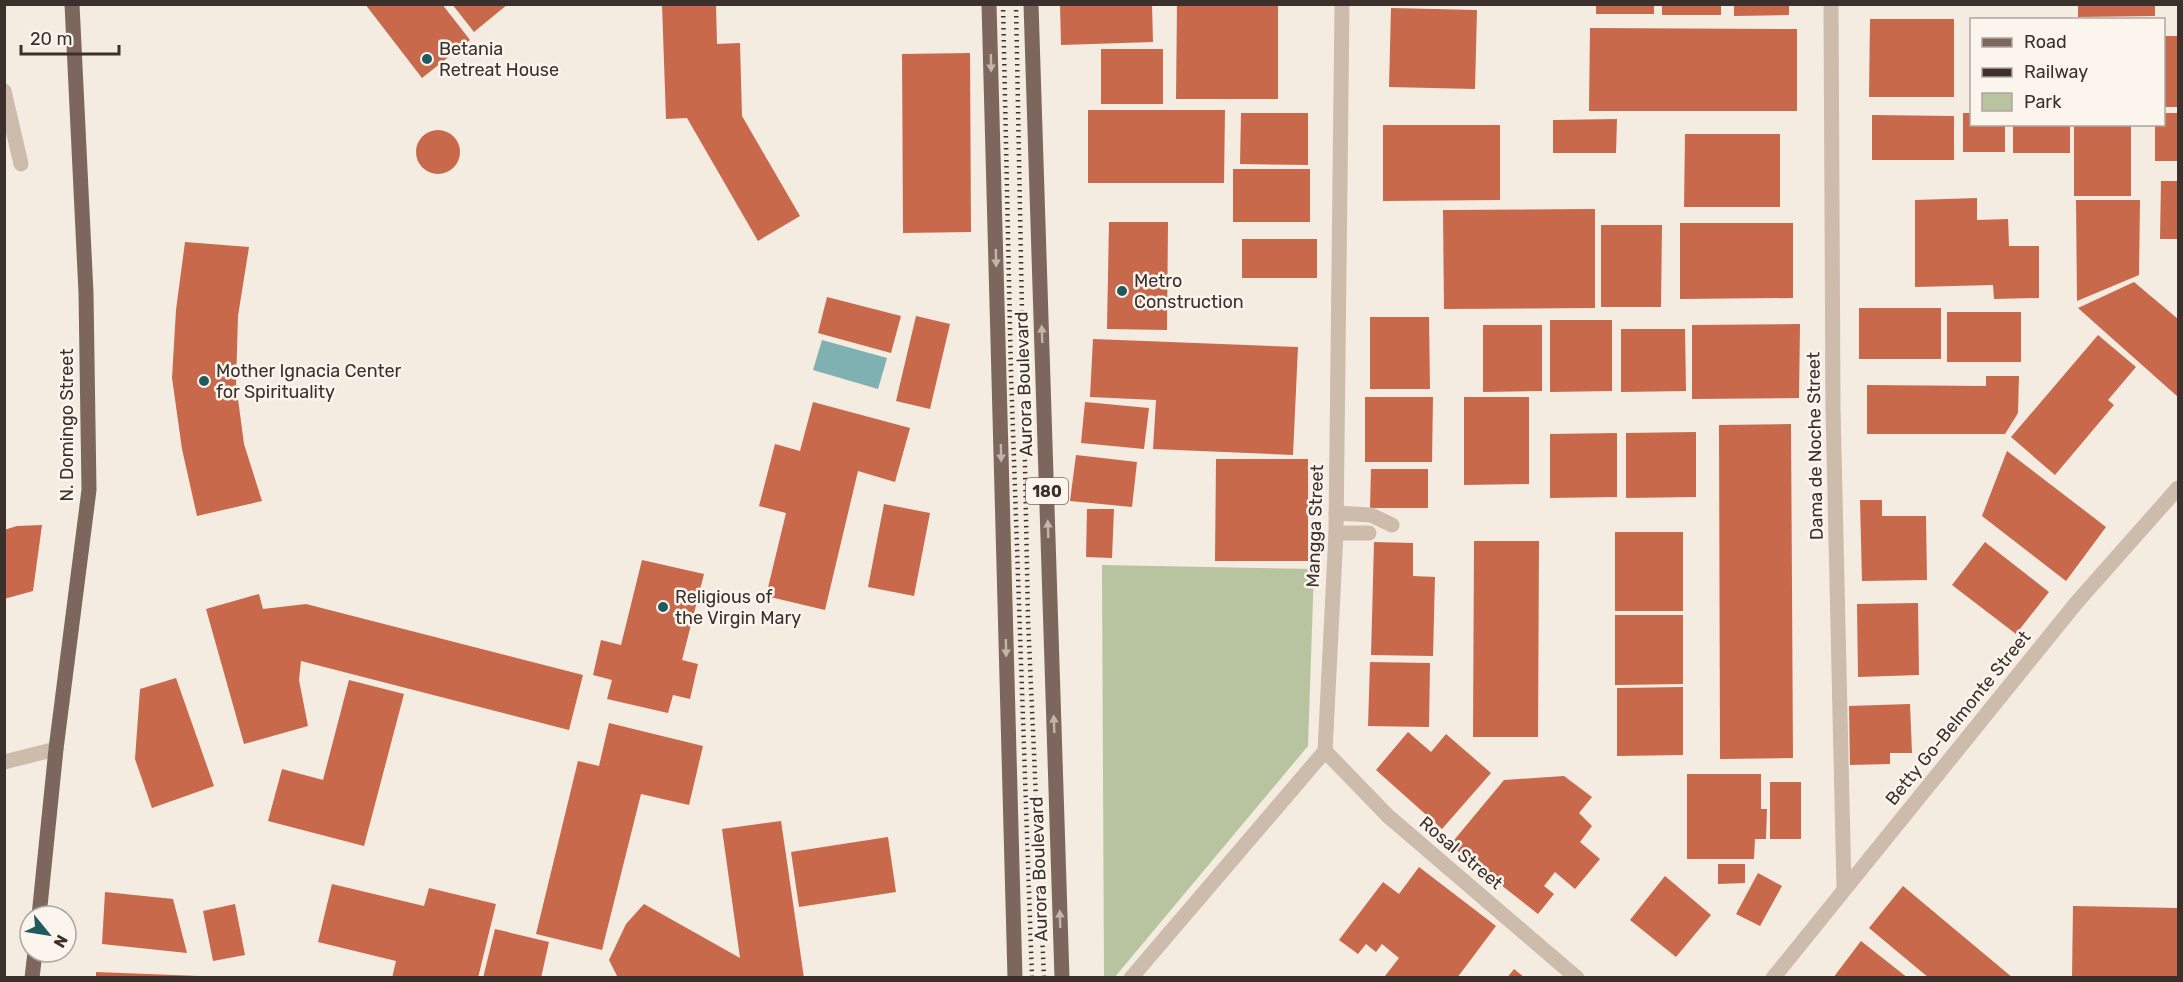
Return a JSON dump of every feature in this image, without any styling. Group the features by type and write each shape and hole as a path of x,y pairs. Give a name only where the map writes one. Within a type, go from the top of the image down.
{"main road":[{"name":"N. Domingo Street","path":"40,904 56,749 89,490 86,293 72,4"},
{"name":"Aurora Boulevard","path":"989,4 1015,978"},
{"name":"Aurora Boulevard","path":"1031,4 1062,978"}],"street":[{"name":"Mangga Street","path":"1325,751 1336,533 1342,4"},
{"name":"Dama de Noche Street","path":"1831,4 1833,408 1845,888"},
{"path":"4,91 21,164"},
{"name":"Betty Go-Belmonte Street","path":"1773,978 2077,602 2178,488"},
{"path":"1336,513 1371,514 1392,525"},
{"path":"1336,533 1370,533"},
{"path":"4,762 56,749"},
{"path":"1131,978 1325,751"},
{"name":"Rosal Street","path":"1325,751 1388,816 1577,978"}],"green space":[{"path":"1102,565 1314,569 1308,746 1114,978 1104,977"}],"water":[{"path":"822,340 887,358 878,389 813,370"}],"building":[{"name":"Betania Retreat House","path":"365,4 442,4 470,40 422,78"},
{"path":"452,4 508,4 474,32"},
{"path":"662,4 716,4 717,44 740,43 742,116 800,216 758,241 687,118 666,119"},
{"path":"1060,4 1152,4 1153,42 1061,45"},
{"path":"1177,4 1278,4 1278,99 1176,99"},
{"path":"1596,4 1654,4 1654,14 1596,14"},
{"path":"1662,4 1721,4 1721,15 1662,15"},
{"path":"1734,4 1789,4 1789,15 1734,16"},
{"path":"2078,4 2155,4 2155,16 2078,17"},
{"path":"1391,8 1477,10 1475,89 1389,87"},
{"path":"1870,19 1954,19 1954,97 1869,97"},
{"path":"1590,28 1797,29 1797,111 1589,111"},
{"path":"2165,36 2178,36 2178,107 2165,107"},
{"path":"1101,49 1163,49 1163,104 1101,104"},
{"path":"970,53 971,232 903,233 902,54"},
{"path":"1088,110 1225,110 1224,183 1088,183"},
{"path":"1241,113 1308,113 1308,165 1240,164"},
{"path":"1963,113 1970,113 1970,126 2005,126 2005,152 1963,152"},
{"path":"2165,113 2178,113 2178,161 2155,161 2155,126 2165,126"},
{"path":"1872,115 1954,116 1954,160 1872,160"},
{"path":"1617,119 1616,153 1553,153 1553,120"},
{"path":"1383,125 1500,125 1500,200 1383,201"},
{"path":"2013,126 2070,126 2070,153 2013,153"},
{"path":"2074,126 2131,126 2131,196 2074,196"},
{"path":"438,130 453,137 460,152 453,167 438,174 423,167 416,152 423,137"},
{"path":"1685,134 1780,134 1780,207 1684,207"},
{"path":"1233,169 1310,169 1310,222 1233,222"},
{"path":"2161,181 2178,181 2178,239 2160,239"},
{"path":"1977,198 1977,220 2008,219 2009,246 2039,246 2039,298 1994,299 1993,285 1915,287 1915,200"},
{"path":"2076,200 2140,200 2139,275 2077,301"},
{"path":"1595,209 1595,308 1444,309 1443,210"},
{"path":"1109,222 1168,222 1167,330 1107,329"},
{"path":"1680,223 1793,223 1793,298 1680,299"},
{"path":"1601,225 1662,225 1661,307 1601,307"},
{"path":"1242,239 1317,239 1317,278 1242,278"},
{"name":"Mother Ignacia Center for Spirituality","path":"185,242 249,247 238,316 236,384 244,444 262,501 197,516 182,449 172,378 176,310"},
{"path":"2134,282 2178,319 2178,397 2078,308"},
{"path":"827,297 901,316 891,353 818,333"},
{"path":"1859,308 1941,308 1941,359 1859,359"},
{"path":"1947,312 2021,312 2021,362 1947,362"},
{"path":"916,316 950,324 930,409 896,401"},
{"path":"1370,317 1429,317 1430,389 1370,389"},
{"path":"1550,320 1612,320 1612,391 1550,392"},
{"path":"1800,324 1799,398 1692,399 1692,325"},
{"path":"1483,325 1542,325 1542,391 1483,392"},
{"path":"1621,329 1685,329 1686,391 1621,392"},
{"path":"2098,335 2136,367 2108,400 2114,405 2055,475 2011,437"},
{"path":"1093,339 1298,347 1293,455 1153,449 1156,400 1090,397"},
{"path":"1986,376 2019,376 2018,413 2005,434 1867,434 1867,385 1986,386"},
{"path":"1365,397 1433,397 1432,462 1365,462"},
{"path":"1464,397 1529,397 1529,484 1464,485"},
{"path":"813,402 910,428 895,482 858,471 825,610 766,596 786,513 759,506 775,444 800,451"},
{"path":"1085,402 1149,408 1144,449 1081,443"},
{"path":"1791,424 1793,758 1720,759 1719,425"},
{"path":"1696,432 1696,497 1626,498 1626,433"},
{"path":"1617,433 1617,497 1550,498 1550,434"},
{"path":"2007,451 2106,527 2066,581 1982,516"},
{"path":"1076,455 1137,462 1132,507 1070,501"},
{"path":"1216,459 1308,459 1308,561 1215,561"},
{"path":"1371,469 1428,469 1428,508 1370,508"},
{"path":"1860,500 1882,500 1882,516 1926,516 1927,580 1862,581"},
{"path":"884,504 930,513 914,596 868,587"},
{"path":"1087,509 1114,509 1112,558 1086,557"},
{"path":"42,525 33,591 4,599 4,530 17,526"},
{"path":"1615,532 1683,532 1683,611 1615,611"},
{"path":"1474,541 1539,541 1538,737 1473,737"},
{"path":"1374,542 1413,543 1413,576 1435,577 1433,656 1371,655"},
{"path":"1985,542 2049,592 2016,634 1952,585"},
{"name":"Religious of the Virgin Mary","path":"642,560 704,574 682,660 698,664 690,699 673,695 668,713 607,699 612,680 593,675 601,640 621,645"},
{"path":"259,594 263,609 306,604 583,675 569,730 301,661 299,680 308,726 244,744 206,609"},
{"path":"1918,603 1919,675 1858,677 1857,604"},
{"path":"1615,615 1683,615 1683,684 1615,685"},
{"path":"1370,662 1430,663 1429,727 1368,726"},
{"path":"176,678 214,786 152,808 135,759 140,689"},
{"path":"349,680 404,694 364,846 268,821 282,769 323,780"},
{"path":"1683,687 1683,755 1617,756 1617,688"},
{"path":"1910,704 1912,753 1890,753 1890,764 1850,765 1849,706"},
{"path":"609,723 703,746 689,805 641,794 602,950 536,934 578,761 599,766"},
{"path":"1408,732 1431,752 1446,734 1491,773 1442,829 1376,770"},
{"path":"1687,774 1761,774 1761,809 1767,809 1766,839 1755,839 1754,859 1687,859"},
{"path":"1564,776 1592,797 1579,813 1592,826 1580,842 1600,859 1575,889 1555,872 1544,886 1554,894 1538,914 1450,845 1504,780"},
{"path":"1770,782 1801,782 1801,839 1770,839"},
{"path":"781,821 804,978 618,978 609,960 626,924 644,904 740,958 722,829"},
{"path":"888,837 896,892 799,907 791,852"},
{"path":"1718,864 1745,864 1745,883 1718,884"},
{"path":"1419,867 1496,926 1457,978 1387,978 1385,976 1399,958 1382,944 1376,952 1366,944 1358,954 1339,940 1383,882 1399,894"},
{"path":"1758,873 1782,886 1760,926 1736,914"},
{"path":"1665,876 1711,915 1676,957 1630,920"},
{"path":"332,884 424,906 429,888 496,904 478,978 392,978 396,961 318,942"},
{"path":"1903,886 2013,978 1929,978 1869,928"},
{"path":"105,892 173,899 187,953 102,944"},
{"path":"235,904 245,955 213,961 203,911"},
{"path":"2073,906 2178,908 2178,978 2072,978"},
{"path":"495,929 549,942 541,978 483,978"},
{"path":"1861,941 1899,971 1908,978 1833,978"},
{"path":"1514,969 1525,978 1507,978"},
{"path":"96,972 199,976 199,978 96,978"}],"railway":[{"path":"1003,4 1011,374 1032,978"},
{"path":"1016,4 1028,619 1044,978"}],"place":[{"name":"Betania Retreat House","path":"427,59"},
{"name":"Metro Construction","path":"1122,291"},
{"name":"Mother Ignacia Center for Spirituality","path":"204,381"},
{"name":"Religious of the Virgin Mary","path":"663,607"}]}
